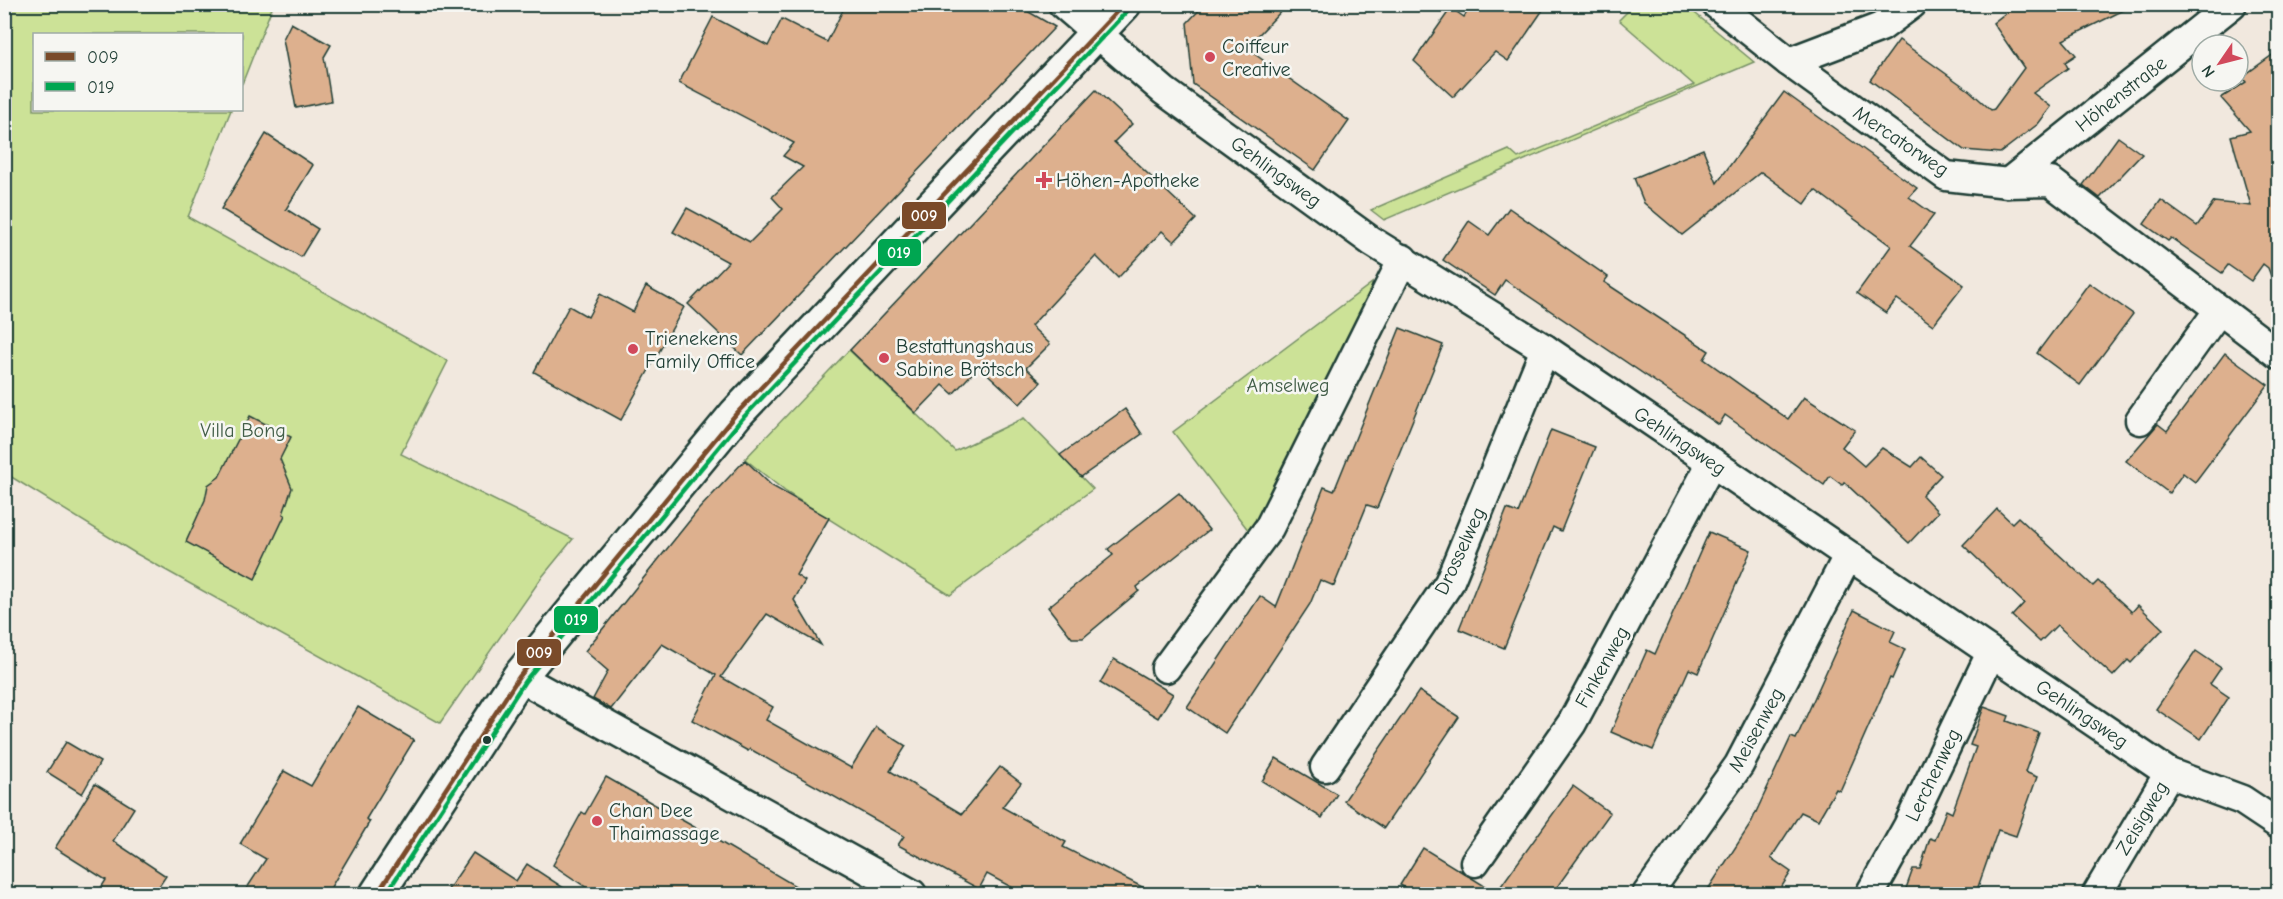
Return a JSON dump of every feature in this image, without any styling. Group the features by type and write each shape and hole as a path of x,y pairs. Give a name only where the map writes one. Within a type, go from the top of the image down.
{"main road":[{"path":"377,894 519,677 736,414 1124,4"}],"street":[{"name":"Gehlingsweg","path":"1063,4 1164,92 1371,241 1545,350 2169,773 2242,800 2278,824"},
{"name":"Mercatorweg","path":"1716,4 1789,62 1946,176 2008,183 2051,182 2278,354"},
{"path":"1789,62 1881,27 1912,4"},
{"name":"Höhenstraße","path":"2008,183 2232,4"},
{"path":"1166,668 1269,528 1403,259"},
{"path":"2140,420 2219,310"},
{"name":"Drosselweg","path":"1325,767 1449,583 1545,350"},
{"name":"Finkenweg","path":"1475,861 1572,723 1712,462"},
{"name":"Meisenweg","path":"1647,894 1739,765 1848,555"},
{"name":"Lerchenweg","path":"1870,894 1908,826 1991,653"},
{"path":"519,677 912,894"},
{"name":"Zeisigweg","path":"2097,894 2169,773"}],"green space":[{"name":"Villa Bong","path":"4,5 273,5 243,81 243,33 33,33 33,111 231,111 188,217 448,361 401,454 573,539 542,577 440,723 135,553 5,473"},
{"path":"1634,5 1685,5 1754,62 1384,220 1371,210 1509,150 1518,158 1694,85 1619,20"},
{"name":"Amselweg","path":"1372,283 1369,306 1252,535 1173,432"},
{"path":"849,350 955,451 1024,418 1093,489 950,595 786,492 745,459"}],"building":[{"path":"846,4 1015,4 1055,27 742,355 688,304 728,262 673,232 687,208 750,242 783,209 772,197 803,167 783,156 794,143 679,83 713,17 768,46 782,19 827,42"},
{"path":"1205,4 1288,4 1246,48 1349,121 1315,170 1193,84 1187,23"},
{"path":"1472,4 1547,4 1508,61 1495,52 1453,97 1414,61 1451,8 1464,17"},
{"path":"2017,4 2136,4 2063,40 2076,55 2065,62 2068,68 2033,93 2051,107 2038,124 2000,153 1964,150 1870,80 1899,40 1970,91 1991,110 1994,109 2024,68 1993,23"},
{"path":"291,23 331,45 324,57 331,101 296,108 283,39"},
{"path":"2278,51 2278,275 2271,276 2268,268 2263,264 2251,281 2228,265 2222,273 2171,238 2168,241 2144,224 2161,200 2197,226 2214,202 2251,206 2231,136 2250,131 2221,98 2229,93 2250,93 2250,71"},
{"path":"1096,90 1132,124 1114,142 1196,219 1174,242 1162,231 1118,278 1096,256 1031,326 1050,344 1026,368 1041,382 1020,404 979,366 953,394 943,385 916,413 850,350"},
{"path":"1784,92 1917,188 1909,197 1934,215 1910,246 1964,285 1933,325 1897,299 1886,313 1857,293 1891,246 1815,190 1805,204 1761,172 1682,235 1644,203 1634,178 1703,149 1717,183"},
{"path":"266,134 313,165 286,209 318,229 301,257 221,209"},
{"path":"2118,137 2142,154 2100,198 2083,185"},
{"path":"1509,208 1608,277 1604,282 1709,351 1704,359 1788,419 1804,397 1855,430 1842,447 1864,466 1882,448 1912,467 1921,457 1941,475 1922,495 1938,512 1909,543 1844,482 1842,485 1830,476 1824,485 1725,415 1719,425 1505,280 1495,295 1443,260 1469,221 1489,235"},
{"path":"2089,283 2133,314 2080,385 2037,353"},
{"path":"646,286 684,307 621,420 534,372 569,306 588,317 600,294 633,312"},
{"path":"1400,328 1443,345 1377,508 1367,505 1334,586 1320,580 1310,604 1225,733 1187,707 1260,596 1276,607 1324,487 1334,491"},
{"path":"2225,353 2268,385 2195,482 2183,473 2169,493 2126,461 2158,424 2167,431"},
{"path":"1125,409 1142,434 1081,477 1060,455"},
{"path":"250,416 291,437 280,459 292,488 283,514 285,515 255,579 186,542 205,500 208,485 219,477"},
{"path":"1551,430 1595,447 1561,531 1553,527 1504,648 1459,629 1507,509 1518,513"},
{"path":"745,460 772,486 829,518 796,575 805,581 794,600 821,645 767,614 721,677 773,707 766,720 851,768 876,727 906,746 890,771 962,814 1000,767 1021,783 1002,807 1066,842 1063,847 1156,894 1024,894 987,874 979,889 898,845 904,836 750,749 748,751 692,720 716,675 662,644 611,709 593,699 608,671 585,651 699,509"},
{"path":"1179,493 1209,530 1137,587 1139,591 1083,638 1072,638 1048,607 1113,555 1108,549"},
{"path":"1997,509 2012,523 2018,517 2093,586 2098,581 2132,612 2138,605 2163,629 2131,663 2128,660 2113,676 2057,625 2040,642 2012,616 2024,603 1963,545"},
{"path":"1709,532 1751,550 1698,673 1689,669 1653,750 1611,732 1647,650 1655,654"},
{"path":"1854,610 1895,631 1890,642 1905,649 1840,791 1836,789 1818,820 1801,812 1771,858 1791,872 1777,894 1705,894 1750,825 1791,737 1796,739"},
{"path":"2196,651 2221,668 2210,684 2229,697 2201,739 2156,709"},
{"path":"1114,659 1173,694 1158,718 1100,683"},
{"path":"1419,691 1459,717 1384,828 1344,801"},
{"path":"358,707 414,740 366,819 370,821 327,894 243,894 266,859 240,844 284,771 311,786"},
{"path":"1984,707 2009,716 2007,721 2039,733 2025,772 2037,777 2016,836 1998,830 1978,887 1985,890 1984,894 1904,894 1913,869 1920,869 1930,838 1935,840 1946,810 1952,813 1976,747 1970,745"},
{"path":"66,742 100,762 82,794 47,772"},
{"path":"1276,758 1337,794 1322,818 1262,781"},
{"path":"606,777 809,894 596,894 553,865 582,812 585,814"},
{"path":"95,784 134,808 113,841 166,876 154,894 97,894 106,880 55,848"},
{"path":"1573,786 1610,813 1552,894 1448,894 1436,887 1432,894 1416,894 1400,885 1423,848 1496,893"},
{"path":"473,853 516,881 527,864 573,894 445,894"}],"transit line":[{"name":"009","path":"377,894 519,677 736,414 1124,4"},
{"name":"019","path":"386,894 525,681 742,419 1129,9"}],"place":[{"name":"Coiffeur Creative","path":"1210,57"},
{"name":"Höhen-Apotheke","path":"1044,180"},
{"name":"Trienekens Family Office","path":"633,349"},
{"name":"Bestattungshaus Sabine Brötsch","path":"884,358"},
{"name":"Chan Dee Thaimassage","path":"597,821"}]}
